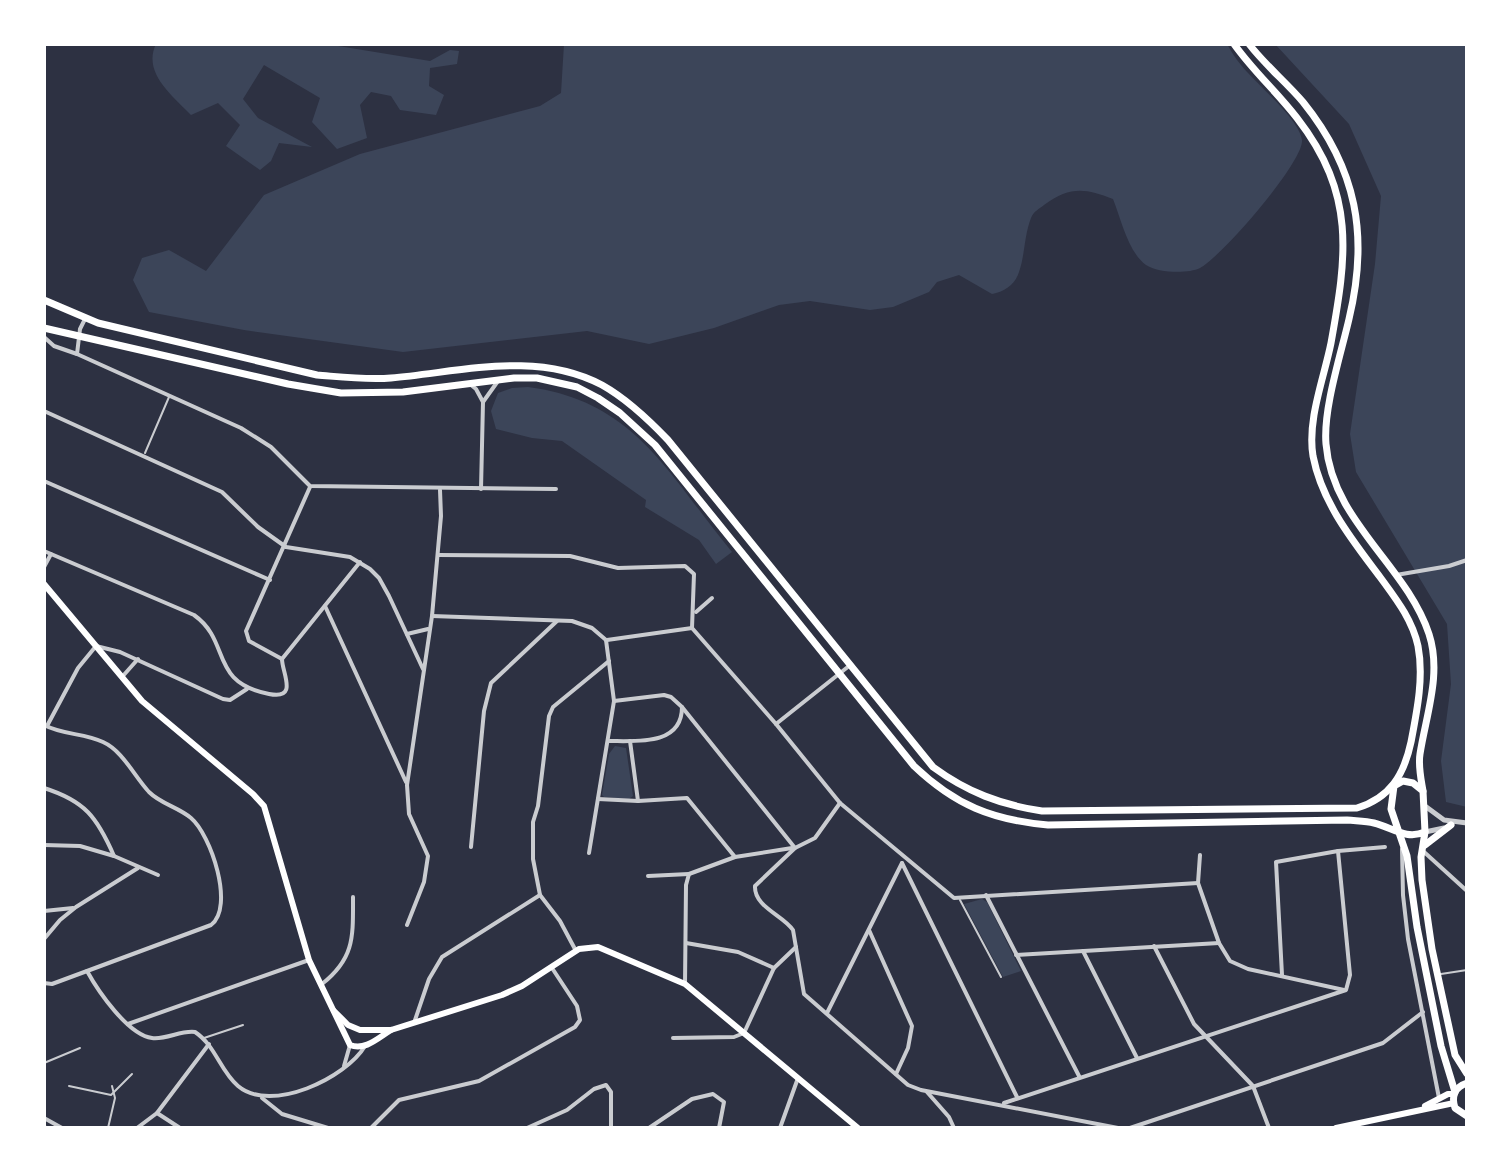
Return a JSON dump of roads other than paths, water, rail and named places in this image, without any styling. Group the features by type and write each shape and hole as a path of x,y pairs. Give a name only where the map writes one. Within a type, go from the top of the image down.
{"main road":[{"path":"1234,44 1300,121 1326,168 1341,210 1344,265 1317,404 1313,454 1318,475 1339,520 1404,610 1418,645 1420,676 1415,721 1408,757 1394,786 1391,809 1409,866 1417,927 1454,1103 1467,1116"},
{"path":"1249,44 1318,124 1332,148 1355,206 1360,248 1358,276 1334,384 1325,443 1336,486 1348,509 1396,575 1425,624 1433,649 1434,680 1420,755 1425,806 1425,903 1455,1055 1465,1071"},
{"path":"44,300 85,319 282,367 352,378 388,378 525,364 553,368 600,384 619,395 651,422 933,767 969,790 999,803 1042,811 1337,810 1371,804 1403,781 1409,781 1423,791"},
{"path":"44,328 288,384 341,393 403,392 514,378 537,378 577,387 598,398 639,429 776,594 894,745 928,780 962,804 1001,818 1048,825 1347,820 1371,822 1406,836 1423,833"},
{"path":"514,378 525,364"},
{"path":"44,586 163,721 264,806 309,960 350,1045 365,1046 391,1030"},
{"path":"1424,848 1459,824"},
{"path":"332,1008 348,1025 366,1032 391,1030 502,995 576,951 602,948 685,984 858,1128"},
{"path":"350,1045 352,1035 358,1029"},
{"path":"365,1046 366,1032"},
{"path":"1418,1109 1454,1093 1467,1083"},
{"path":"1336,1128 1454,1103"}],"street":[{"path":"77,354 85,319"},
{"path":"44,337 54,346 260,439 310,486 440,490 556,489"},
{"path":"483,402 498,381"},
{"path":"471,385 483,402 481,489"},
{"path":"44,411 222,492 258,527 286,547 342,555 360,562 379,578 423,669"},
{"path":"44,481 270,580"},
{"path":"44,551 194,615 208,627 227,671 247,689 276,696 285,692 288,685 282,659 249,641 246,636 310,486"},
{"path":"407,925 424,882 428,856 409,814 407,785 432,616 441,516 440,490"},
{"path":"44,567 51,554"},
{"path":"438,555 562,556 618,568 685,566 694,574 692,628 840,803 903,860 948,895 959,899 1198,883"},
{"path":"1396,575 1467,560"},
{"path":"282,659 360,562"},
{"path":"694,614 712,598"},
{"path":"325,606 407,785"},
{"path":"432,616 583,623 606,640 692,628"},
{"path":"471,847 484,711 491,683 557,621"},
{"path":"407,634 430,629"},
{"path":"589,853 614,701 606,640"},
{"path":"44,983 52,984 211,925 221,913 222,902 206,837 189,816 152,795 113,748 102,741 58,732 46,726 78,668 96,646 138,659 223,699 230,700 247,689"},
{"path":"122,677 138,659"},
{"path":"576,951 560,921 540,895 533,859 533,822 553,707 609,661"},
{"path":"776,724 849,666"},
{"path":"614,701 664,695 671,697 795,848"},
{"path":"608,741 670,735 681,721 682,707"},
{"path":"630,741 638,801"},
{"path":"44,788 76,801 90,812 99,823 114,856"},
{"path":"598,799 638,801 679,798 691,802 735,857"},
{"path":"840,803 815,838 795,848 755,886 758,899 793,930 804,994 908,1085 927,1092 1118,1128"},
{"path":"1425,806 1444,820 1459,824"},
{"path":"1423,833 1459,824"},
{"path":"1401,843 1408,939 1439,1098"},
{"path":"44,845 80,846 114,856 158,875"},
{"path":"1282,975 1276,862 1338,851 1385,847"},
{"path":"648,876 689,874 735,857 795,848"},
{"path":"1424,848 1467,891"},
{"path":"1338,851 1350,975 1346,990"},
{"path":"1200,855 1198,883 1219,943 1230,961 1237,966 1346,990"},
{"path":"827,1013 903,860"},
{"path":"903,860 1017,1097"},
{"path":"44,939 75,908 138,868"},
{"path":"685,984 686,885 689,874"},
{"path":"414,1023 429,979 442,957 540,895"},
{"path":"986,895 1079,1076"},
{"path":"322,984 338,971 353,941 353,897"},
{"path":"44,911 75,908"},
{"path":"869,930 912,1026 908,1048 896,1074"},
{"path":"686,943 738,952 774,968"},
{"path":"1016,955 1219,943"},
{"path":"1154,946 1187,1013 1204,1036 1253,1086 1269,1128"},
{"path":"673,1038 734,1037 744,1033 774,968 796,947"},
{"path":"1083,951 1137,1058"},
{"path":"128,1024 309,960"},
{"path":"371,1128 399,1100 479,1081 575,1027 580,1020 579,1011 552,967"},
{"path":"87,971 94,985 140,1034 154,1038 195,1032 209,1044 238,1086 260,1096 282,1114 328,1128"},
{"path":"1001,1104 1346,990"},
{"path":"1130,1128 1383,1043 1423,1012"},
{"path":"137,1128 157,1113 209,1044"},
{"path":"344,1068 350,1045"},
{"path":"260,1096 305,1088 344,1068 365,1046"},
{"path":"780,1128 798,1078"},
{"path":"527,1128 567,1110 594,1089 606,1085 611,1092 611,1128"},
{"path":"927,1092 949,1117 954,1128"},
{"path":"649,1128 673,1110 713,1094 724,1102 719,1128"},
{"path":"157,1113 180,1128"},
{"path":"44,1118 62,1128"}],"lane":[{"path":"144,456 169,396"},
{"path":"959,899 1001,977"},
{"path":"1438,975 1467,970"},
{"path":"204,1038 243,1025"},
{"path":"44,1063 80,1048"},
{"path":"69,1086 111,1095 132,1074"},
{"path":"108,1128 114,1094 112,1086"}]}
